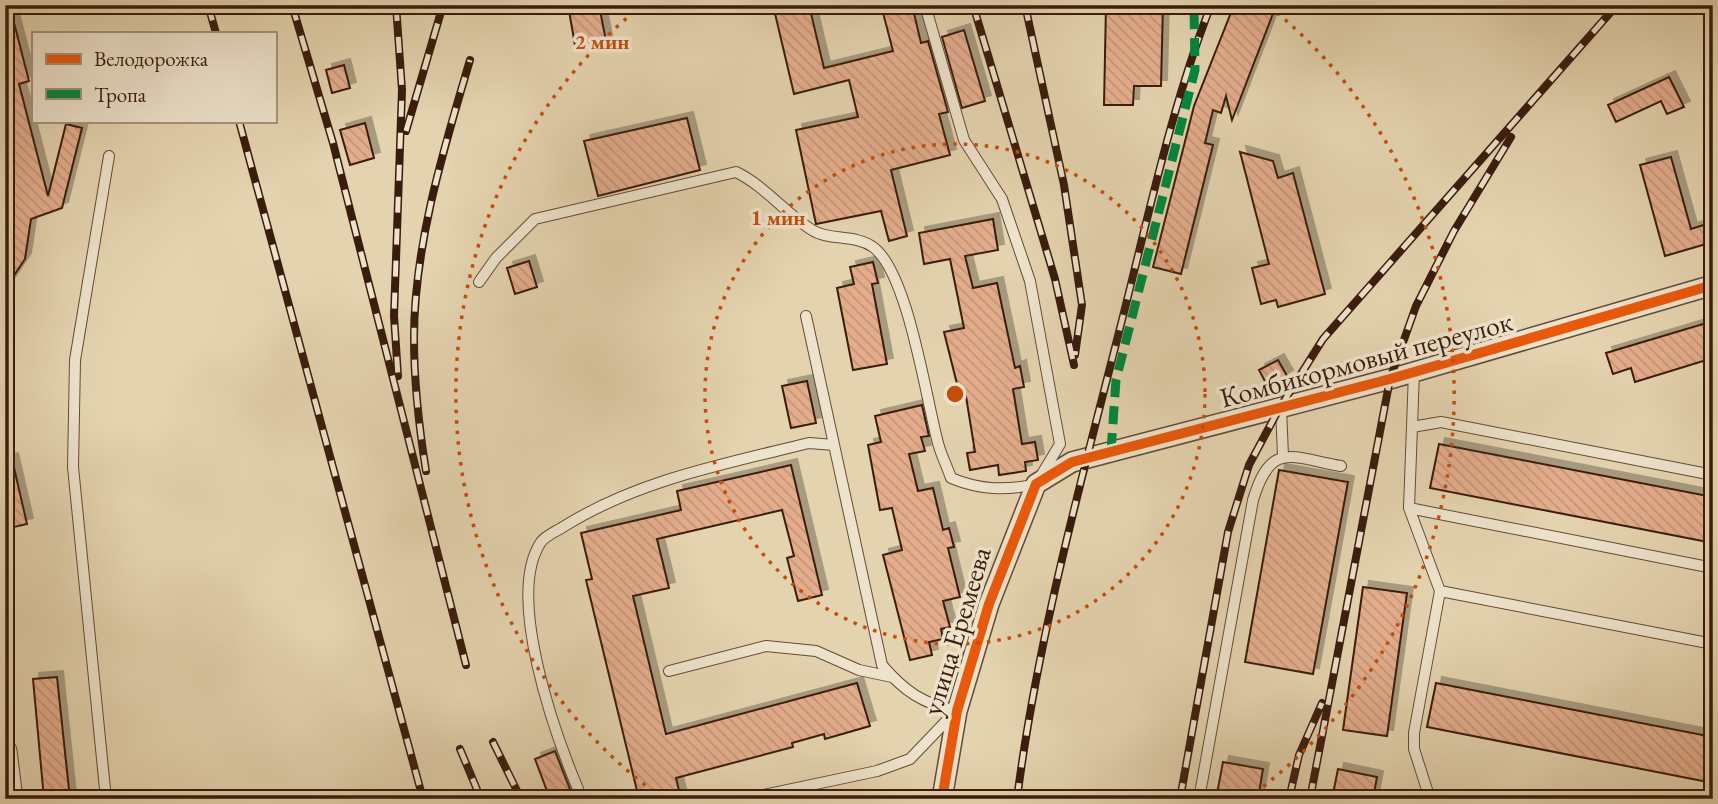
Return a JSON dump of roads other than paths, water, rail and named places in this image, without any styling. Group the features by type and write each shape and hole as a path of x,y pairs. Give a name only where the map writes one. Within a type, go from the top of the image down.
{"street":[{"name":"Комбикормовый переулок","path":"1036,484 1072,461 1414,372 1713,285"},
{"name":"улица Еремеева","path":"942,799 957,710 989,604 1036,484"},
{"path":"5,751 11,799"}],"lane":[{"path":"479,282 496,258 535,219 736,172 752,180 780,207 817,234 846,236 874,247 892,271 905,306 939,446 951,478 971,486 1012,490 1036,484 1060,444 1030,281 1002,199 964,140 925,5"},
{"path":"106,799 73,467 75,360 108,156"},
{"path":"806,316 882,665 902,689 932,706 957,710"},
{"path":"1414,372 1409,508 1440,591 1414,733 1414,749 1430,799"},
{"path":"1281,408 1283,456"},
{"path":"1412,427 1441,422 1713,475"},
{"path":"578,789 557,739 527,610 528,579 541,541 579,517 660,480 809,443 834,445"},
{"path":"1199,799 1253,500 1261,474 1271,462 1283,456 1340,466"},
{"path":"1409,508 1713,568"},
{"path":"1440,591 1713,644"},
{"path":"669,671 766,646 816,650 859,670 892,677"},
{"path":"745,799 877,771 910,759 957,710"}],"railway":[{"path":"208,5 216,32"},
{"path":"292,5 333,143 466,665"},
{"path":"396,5 402,90 394,316 398,376"},
{"path":"406,131 443,5"},
{"path":"973,5 1055,279 1074,365"},
{"path":"1025,5 1064,185 1082,305 1075,355"},
{"path":"1017,799 1036,681 1075,506 1171,126 1211,5"},
{"path":"1180,799 1228,532 1249,465 1279,409 1323,339 1617,5"},
{"path":"426,471 417,404 415,303 432,197 470,60"},
{"path":"239,122 423,799"},
{"path":"1310,799 1390,379 1416,306 1454,231 1511,137"},
{"path":"1289,799 1299,755 1322,703"},
{"path":"493,742 521,799"},
{"path":"460,749 481,799"}]}
